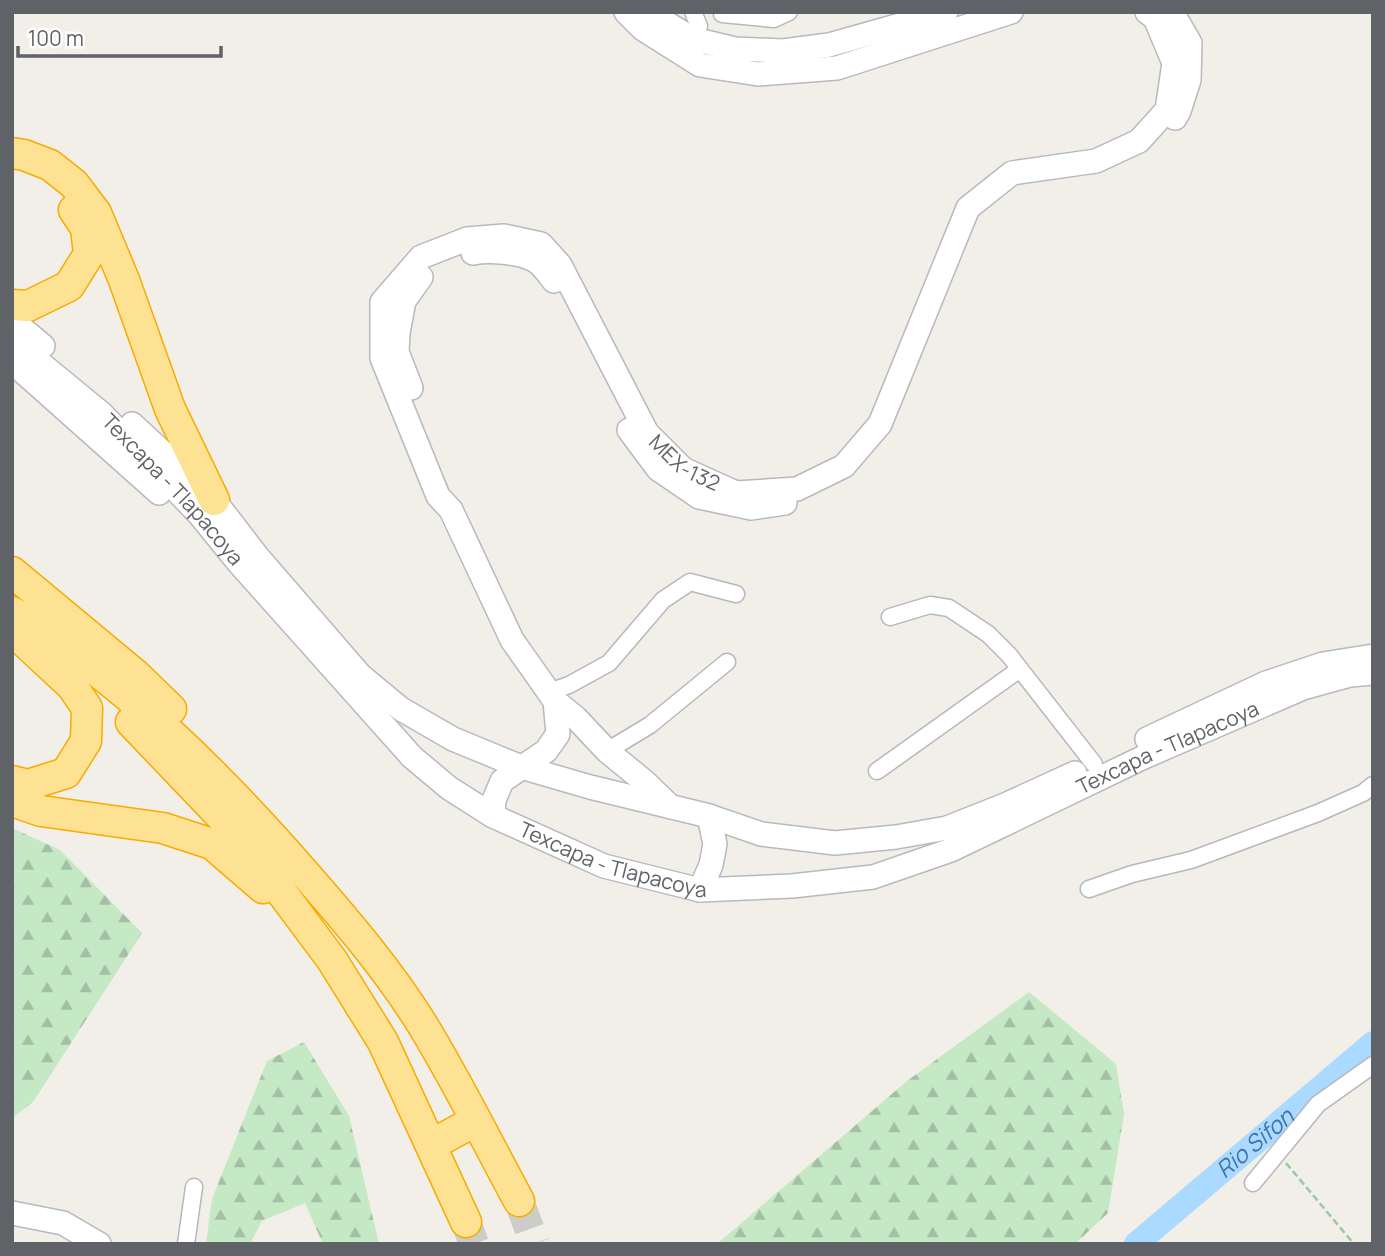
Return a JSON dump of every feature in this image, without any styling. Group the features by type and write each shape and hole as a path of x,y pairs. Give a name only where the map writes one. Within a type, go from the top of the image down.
{"highway":[{"path":"12,153 50,165 74,184 96,213 124,280 170,409 214,500"},
{"path":"12,169 27,171 64,194 86,228 89,254 69,286 28,306 12,305"},
{"path":"12,572 137,676 248,787 342,905 358,934 421,1023 519,1201"},
{"path":"14,626 78,656 178,740 234,795 358,934"},
{"path":"12,781 28,785 66,773 86,741 87,708 72,686 14,626"},
{"path":"14,626 55,654 108,698 238,834 332,960 383,1042 466,1222"},
{"path":"12,801 41,811 163,828 212,844 310,930"},
{"path":"431,1145 475,1121"}],"main road":[{"path":"626,12 643,29 700,65 758,74 837,68 1011,12"},
{"path":"648,12 695,26 735,49 783,51 829,46 946,12"},
{"name":"MEX-132","path":"671,807 607,751 552,696 512,640 451,510 438,496 382,358 382,302 421,257 467,239 504,236 541,244 560,265 648,433 683,470 736,493 797,489 844,466 880,424 968,208 1012,173 1096,161 1139,141 1167,110 1174,63 1155,18 1147,12"},
{"name":"MEX-132","path":"451,510 452,492 397,352 404,301 425,271 452,257 486,250 535,260 555,282 632,436 658,469 699,497 751,508 804,501 853,475 886,440 900,415 981,213 1016,187 1042,179 1107,171 1150,151 1179,111 1189,80 1190,43 1172,12"},
{"name":"Texcapa - Tlapacoya","path":"12,320 108,402 214,500 257,556 360,675 401,709 453,739 521,767 709,816 761,834 835,843 896,837 947,828 1005,805 1266,682 1323,664 1373,656"},
{"name":"Texcapa - Tlapacoya","path":"12,340 102,414 199,514 237,562 412,757 449,788 493,816 604,866 700,890 792,886 873,877 951,850 1144,757 1303,688 1350,675 1373,673"},
{"path":"12,362 237,562"},
{"path":"493,816 494,800 502,781 546,751 558,734 552,696"},
{"path":"700,890 711,865 715,844 709,816"},
{"path":"12,1213 63,1223 99,1244"}],"street":[{"path":"700,65 695,26 722,13 774,19 789,12"},
{"path":"552,696 609,663 663,600 690,582 736,594"},
{"path":"890,617 930,605 949,608 988,634 1009,655 1094,764"},
{"path":"607,751 650,725 727,662"},
{"path":"877,771 1020,669"},
{"path":"1089,889 1132,874 1191,860 1318,813 1363,793 1373,785"},
{"path":"1253,1183 1318,1104 1373,1065"},
{"path":"186,1244 194,1187"}],"path":[{"path":"1278,1153 1354,1244"}],"green space":[{"path":"12,828 60,850 142,933 33,1102 12,1118"},
{"path":"1029,992 1116,1064 1124,1114 1108,1213 1075,1244 717,1244 907,1081"},
{"path":"304,1042 349,1116 379,1244 323,1244 305,1203 262,1221 250,1244 206,1244 212,1199 267,1061"}],"waterway":[{"name":"Rio Sifon","path":"1136,1244 1373,1043"}],"tunnel":[{"path":"519,1201 535,1244"},
{"path":"466,1222 474,1244"}]}
